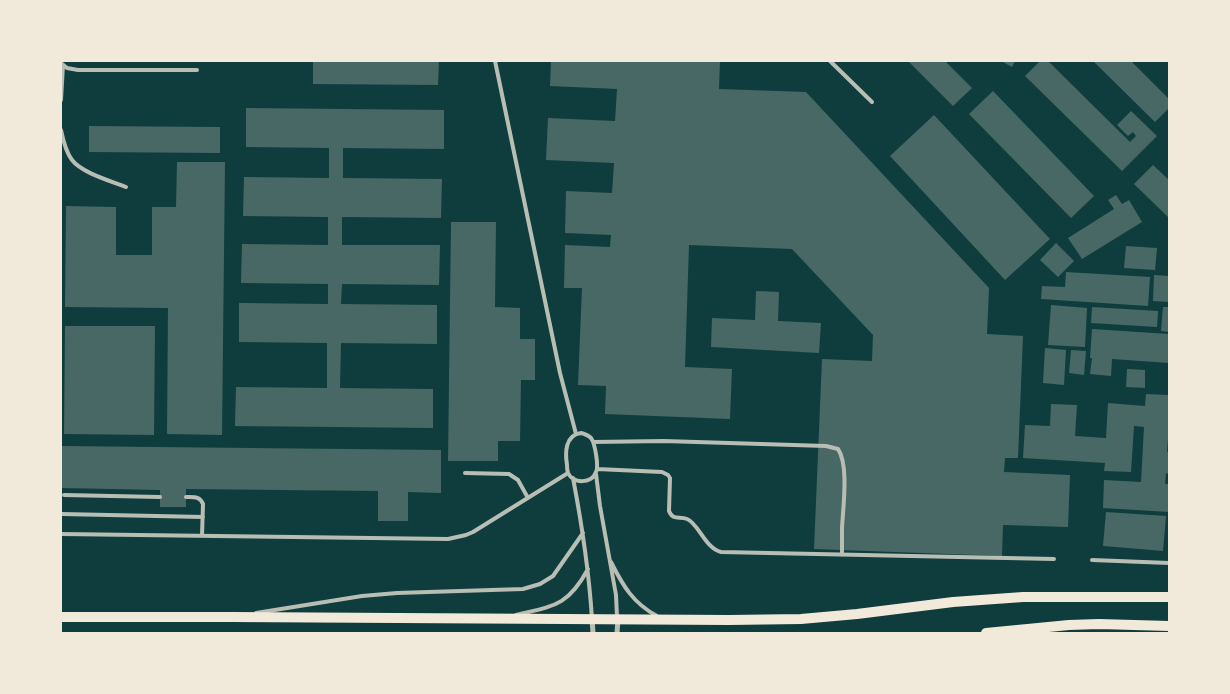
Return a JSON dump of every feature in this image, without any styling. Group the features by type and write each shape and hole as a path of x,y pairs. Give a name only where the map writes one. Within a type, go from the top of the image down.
{"main road":[{"path":"61,617 801,619 953,602 1023,597 1169,597"},
{"path":"986,633 1084,625 1169,626"}],"street":[{"path":"592,619 593,633"},
{"path":"618,619 618,633"}],"lane":[{"path":"495,61 560,373 576,434"},
{"path":"830,61 872,102"},
{"path":"62,64 67,68 78,70 197,70"},
{"path":"61,100 62,64"},
{"path":"61,130 66,149 73,161 84,169 126,187"},
{"path":"596,474 586,481 573,478 568,473 566,448 569,440 576,434 586,434 593,442 600,506 616,595 618,619"},
{"path":"593,442 832,447 838,450 843,464 842,555"},
{"path":"597,469 662,472 668,475 670,478 669,511 671,515 691,521 712,548 725,553 1054,559"},
{"path":"465,473 509,474 518,480 528,498"},
{"path":"61,534 448,539 473,532 568,473"},
{"path":"573,478 588,569 592,619"},
{"path":"64,495 160,497"},
{"path":"186,497 196,497 203,504 202,536"},
{"path":"62,514 203,517"},
{"path":"232,617 362,596 523,589 540,584 553,576 583,533"},
{"path":"609,558 622,584 633,598 648,611 664,620"},
{"path":"1092,560 1169,562"},
{"path":"499,618 545,608 567,598 575,590 588,569"}],"building":[{"path":"313,61 439,61 438,85 313,84"},
{"path":"551,61 720,61 719,89 806,92 989,288 987,334 1023,336 1018,458 1005,458 1004,472 1070,475 1068,527 1003,525 1002,556 814,549 822,359 872,361 873,335 792,249 689,245 685,367 732,369 730,419 605,414 606,386 578,385 582,288 564,288 565,245 610,247 611,235 565,233 566,191 612,193 614,163 546,160 548,118 615,121 617,89 550,86"},
{"path":"908,61 945,61 972,88 953,106"},
{"path":"1001,61 1015,61 1012,67"},
{"path":"1040,61 1048,61 1130,142 1136,136 1133,132 1128,136 1117,125 1131,111 1157,136 1122,171 1025,76"},
{"path":"1093,61 1131,61 1169,99 1169,108 1155,122"},
{"path":"993,91 1094,196 1071,218 969,114"},
{"path":"246,108 444,110 444,149 343,148 343,178 442,179 441,218 342,217 342,245 440,245 439,285 342,284 341,304 437,305 437,344 341,343 340,388 433,389 433,428 235,426 236,387 327,388 327,343 239,342 239,303 328,304 328,284 241,283 242,244 328,245 328,217 243,216 244,177 329,178 329,148 246,147"},
{"path":"934,115 1050,239 1005,280 890,156"},
{"path":"89,126 220,127 220,153 89,152"},
{"path":"177,162 225,162 222,435 167,434 168,308 65,307 66,206 116,207 116,255 152,255 152,207 176,207"},
{"path":"1153,165 1169,180 1169,218 1134,184"},
{"path":"1116,195 1122,204 1129,200 1142,222 1082,259 1068,238 1114,209 1108,200"},
{"path":"451,222 496,222 495,307 520,308 520,339 535,339 535,380 521,380 520,441 498,441 498,461 448,461"},
{"path":"1056,243 1074,261 1058,277 1040,260"},
{"path":"1126,246 1157,248 1155,270 1124,268"},
{"path":"1066,272 1150,277 1148,306 1041,299 1042,286 1065,287"},
{"path":"1154,275 1169,276 1169,302 1153,301"},
{"path":"756,291 779,292 778,321 821,323 819,353 711,347 712,318 755,320"},
{"path":"1051,305 1087,308 1085,347 1048,345"},
{"path":"1092,307 1158,311 1157,327 1091,323"},
{"path":"1163,307 1169,307 1169,332 1161,331"},
{"path":"65,326 155,326 154,435 64,434"},
{"path":"1092,329 1169,334 1169,363 1112,359 1111,376 1090,374"},
{"path":"1045,348 1066,350 1064,385 1043,383"},
{"path":"1071,350 1086,351 1084,375 1069,373"},
{"path":"1127,369 1145,370 1145,388 1126,387"},
{"path":"1146,394 1169,395 1167,452 1169,452 1169,474 1166,473 1165,484 1169,484 1169,512 1103,508 1104,480 1141,482 1144,427 1134,426 1131,472 1104,471 1105,463 1023,458 1025,425 1050,426 1051,404 1077,405 1075,436 1106,438 1108,403 1145,406"},
{"path":"61,446 441,450 441,493 408,492 408,521 378,521 378,491 186,489 186,507 160,507 160,490 61,488"},
{"path":"1106,512 1166,516 1163,551 1103,546"}]}
